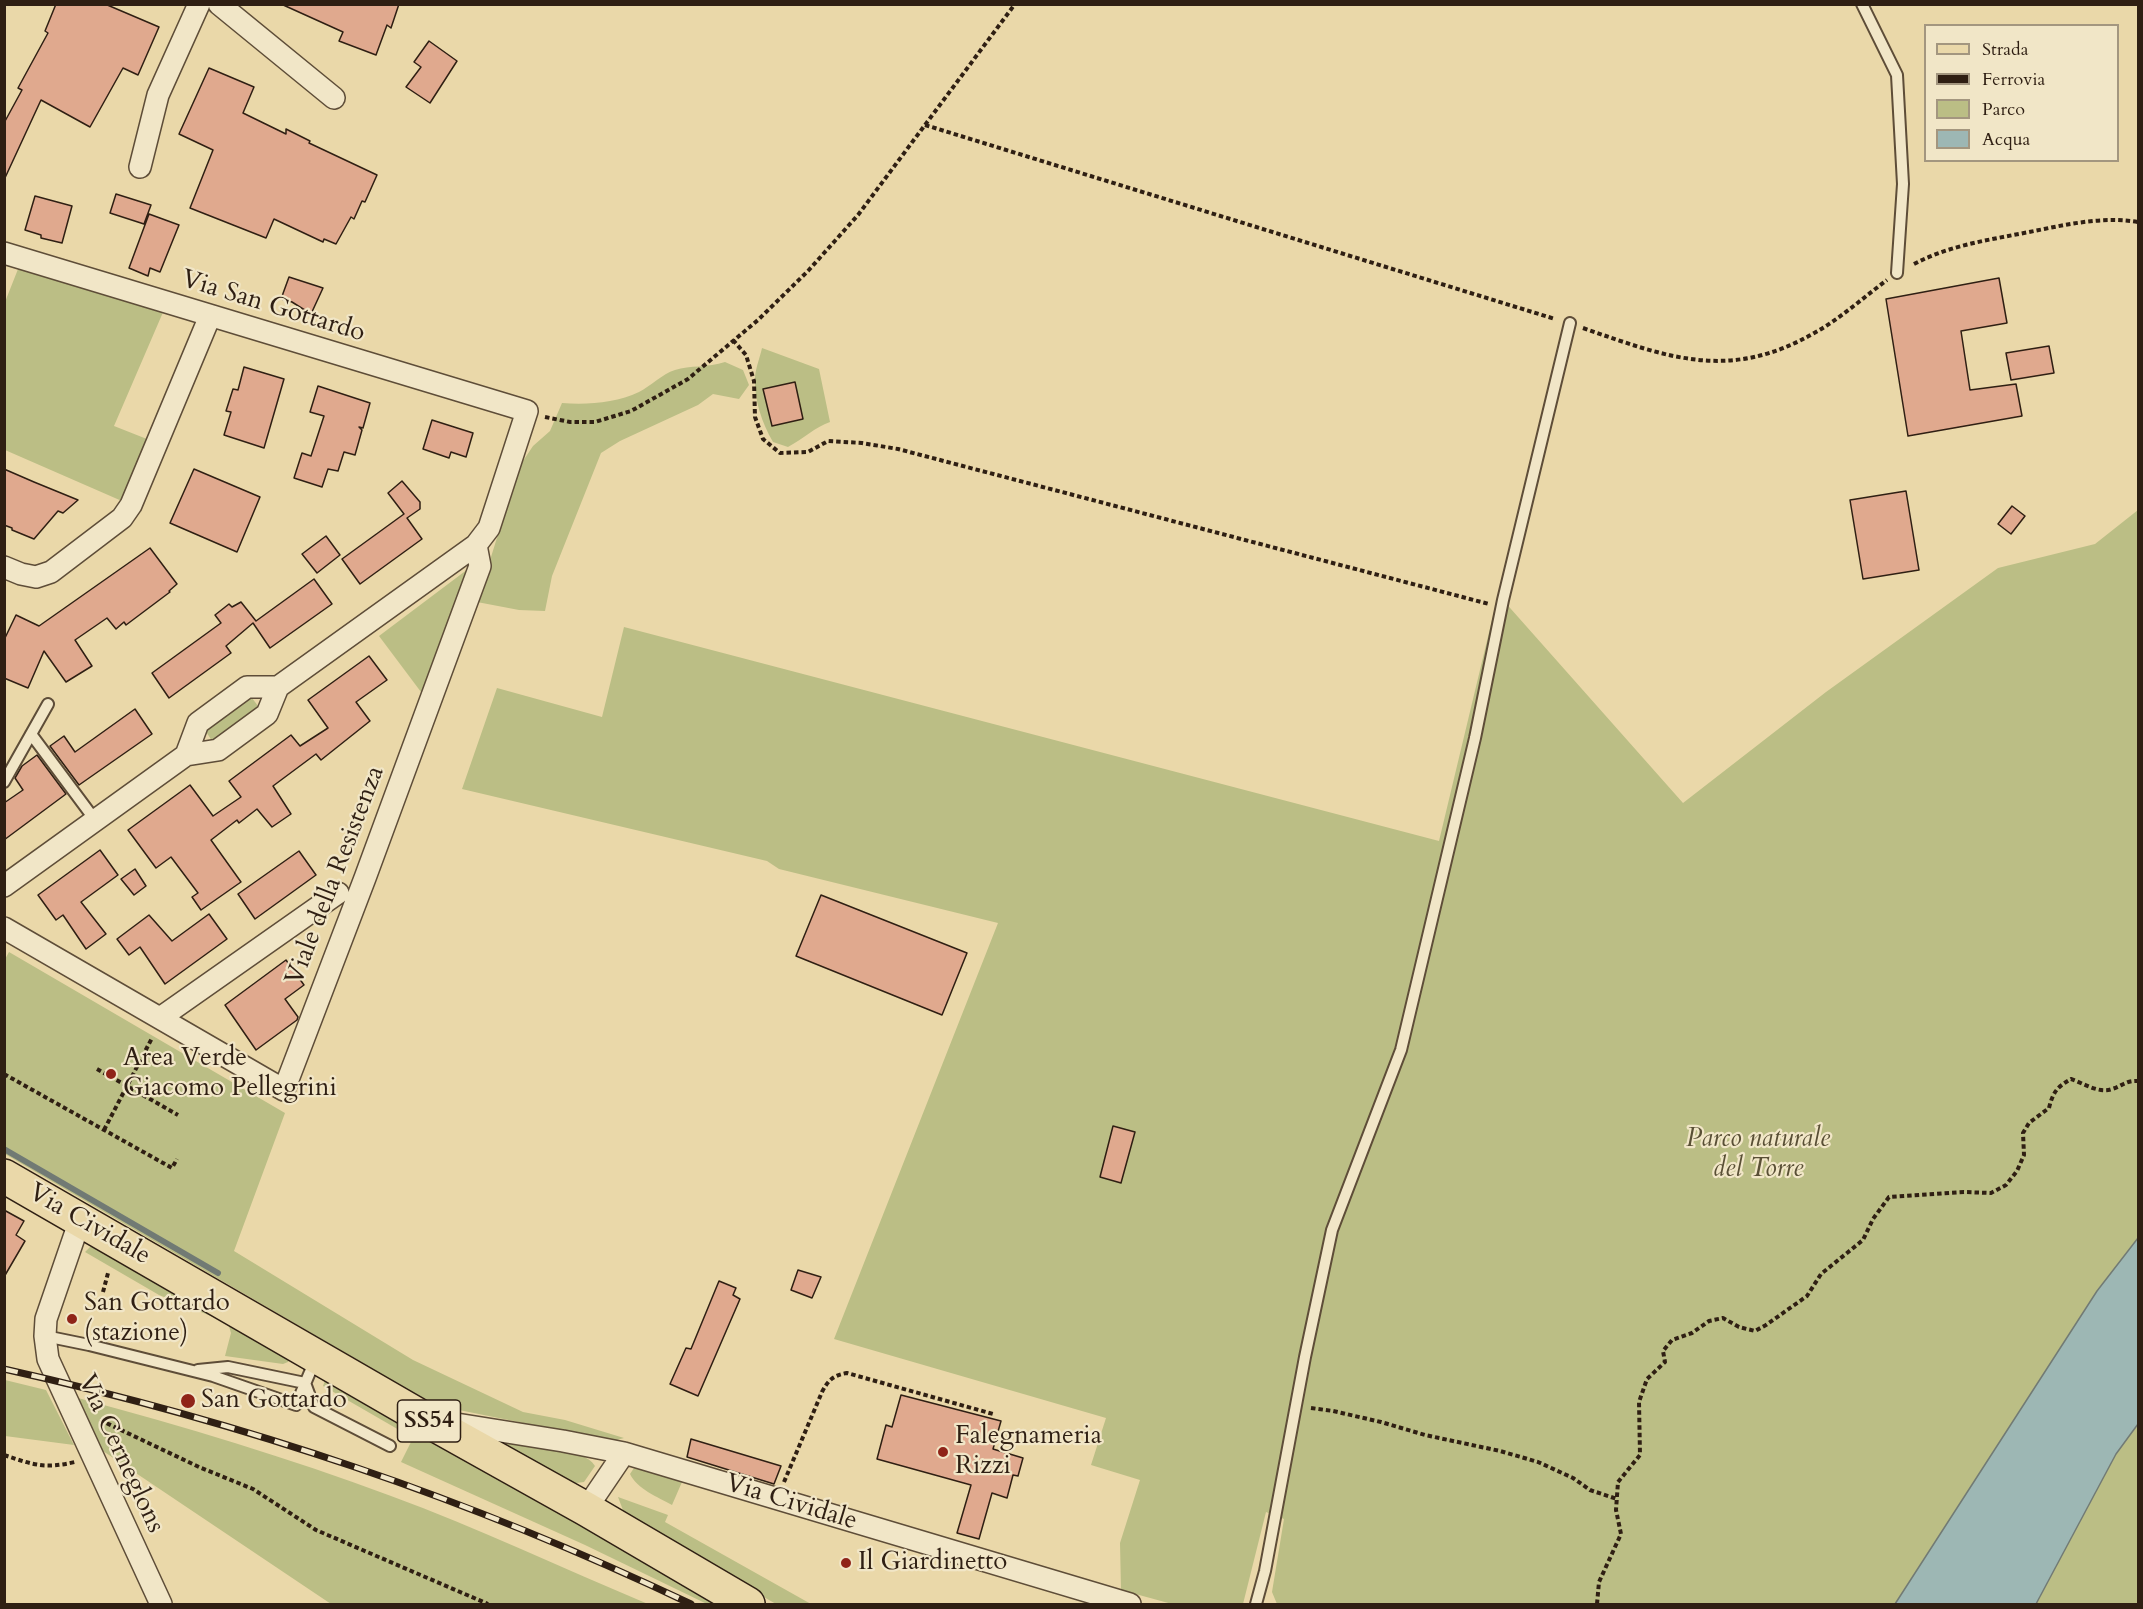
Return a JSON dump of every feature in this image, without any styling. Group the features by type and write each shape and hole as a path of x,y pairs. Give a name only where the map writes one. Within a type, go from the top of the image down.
{"main road":[{"name":"Via Cividale","path":"4,1176 81,1220 311,1370 423,1418 586,1509 748,1605"}],"street":[{"path":"140,167 158,96 199,4"},
{"path":"219,4 334,98"},
{"name":"Via San Gottardo","path":"4,253 527,411 489,528 476,545"},
{"path":"4,567 36,577 51,573 122,518 131,505 210,316"},
{"path":"4,886 186,755 218,750 267,714 278,687 476,545"},
{"name":"Viale della Resistenza","path":"4,928 284,1090 480,566 476,545"},
{"path":"186,755 198,723 227,701 247,687 278,687"},
{"name":"Viale della Resistenza","path":"160,1018 338,893"},
{"name":"Via Cerneglons","path":"81,1220 49,1308 45,1336 48,1359 161,1605"},
{"name":"Via Cividale","path":"423,1418 564,1441 627,1447 777,1499 1130,1605"},
{"path":"586,1509 627,1447"}],"lane":[{"path":"1862,4 1897,75 1903,184 1897,273"},
{"path":"1256,1605 1265,1571 1332,1230 1401,1050 1475,738 1502,607 1570,323"},
{"path":"4,782 48,704"},
{"path":"31,734 95,820"},
{"path":"45,1336 192,1370 296,1406 311,1370"},
{"path":"192,1370 228,1367 311,1370"},
{"path":"311,1370 314,1407 390,1446"}],"path":[{"path":"554,419 595,422 631,411 688,379 758,320 858,215 1015,4"},
{"path":"925,125 1570,323 1639,347 1689,360 1734,361 1773,352 1817,332 1897,273 1934,254 1971,243 2085,221 2121,219 2139,222"},
{"path":"733,340 746,355 754,381 755,417 763,439 780,453 808,452 828,441 862,443 898,449 1502,607"},
{"path":"104,1130 160,1018"},
{"path":"97,1069 178,1115"},
{"path":"4,1074 172,1168 177,1159"},
{"path":"1597,1605 1599,1582 1621,1534 1616,1510 1618,1482 1640,1455 1639,1402 1647,1379 1665,1362 1664,1351 1672,1340 1692,1333 1709,1321 1723,1318 1740,1327 1755,1330 1766,1325 1807,1296 1821,1274 1863,1240 1873,1218 1889,1197 1965,1192 1991,1193 2006,1185 2017,1172 2024,1155 2023,1134 2029,1123 2049,1108 2052,1095 2058,1086 2071,1079 2096,1090 2110,1090 2123,1083 2139,1081"},
{"path":"103,1292 108,1273"},
{"path":"777,1499 822,1392 831,1379 837,1375 847,1372 993,1414"},
{"path":"1296,1407 1333,1411 1446,1441 1500,1451 1538,1462 1573,1478 1590,1490 1617,1499"},
{"path":"72,1415 103,1421 199,1467 253,1489 316,1530 488,1605"},
{"path":"4,1455 40,1466 56,1467 93,1457"}],"green space":[{"path":"22,259 167,303 114,426 157,443 131,505 5,450 5,302"},
{"path":"762,348 819,369 830,422 788,447 773,442 760,411 755,377"},
{"path":"725,362 743,370 749,385 739,399 713,394 698,405 620,441 601,453 552,576 545,611 519,610 477,602 519,467 533,446 550,431 562,403 581,404 621,399 639,392 675,370"},
{"name":"Parco naturale del Torre","path":"2138,510 2138,1238 2097,1291 1895,1604 1277,1604 1272,1592 1284,1519 1266,1512 1243,1604 1172,1604 1121,1590 1120,1543 1140,1480 1091,1465 1106,1418 834,1339 998,923 779,869 767,861 462,789 497,688 602,717 624,627 1439,841 1497,599 1503,600 1683,803 1826,692 1998,568 2095,544"},
{"path":"472,566 424,696 379,636"},
{"path":"249,694 261,710 214,744 203,727"},
{"name":"Area Verde Giacomo Pellegrini","path":"9,952 285,1113 234,1251 413,1360 523,1412 565,1420 624,1438 613,1441 444,1407 419,1396 5,1154 4,961"},
{"path":"95,1246 103,1247 285,1351 290,1358 288,1362 283,1364 225,1356 231,1333 228,1323 159,1295 85,1252"},
{"path":"327,1375 724,1604 707,1604 585,1545 401,1462 413,1438 323,1386"},
{"path":"5,1380 46,1390 74,1445 5,1436"},
{"path":"78,1398 236,1443 353,1482 456,1521 648,1604 331,1604 103,1451"},
{"path":"2138,1424 2138,1604 2036,1604 2116,1454"},
{"path":"501,1441 566,1450 579,1454 595,1466 584,1482 568,1484"},
{"path":"634,1468 651,1471 682,1482 672,1505 638,1484 630,1474"},
{"path":"618,1497 668,1515 665,1522 811,1604 776,1604 626,1518"}],"water":[{"path":"2138,1238 2138,1424 2116,1454 2036,1604 1895,1604 2097,1291"}],"building":[{"path":"56,4 105,4 159,27 138,75 123,68 90,127 41,100 4,180 4,123 22,90 18,88 48,33 45,31"},
{"path":"281,4 399,4 391,28 387,25 376,55 339,41 343,32"},
{"path":"429,41 457,61 430,103 406,87 421,67 414,62"},
{"path":"209,68 254,87 243,113 286,134 286,129 310,141 309,143 377,175 365,202 362,201 354,219 351,217 336,244 324,239 323,242 274,219 266,238 190,208 213,150 179,134"},
{"path":"116,194 151,205 144,224 110,213"},
{"path":"35,196 72,206 62,243 41,238 41,235 25,230"},
{"path":"149,214 179,225 160,272 150,268 148,276 129,268"},
{"path":"289,277 323,288 311,314 292,302 281,299"},
{"path":"1999,278 2007,323 1961,331 1970,390 2016,384 2022,416 1908,436 1886,299"},
{"path":"2049,346 2054,373 2011,380 2006,353"},
{"path":"244,367 284,379 264,448 224,435 231,412 226,411 233,389 238,390"},
{"path":"795,382 803,419 772,426 763,389"},
{"path":"318,386 370,403 363,428 359,427 362,430 355,455 344,452 338,471 328,469 322,487 294,478 302,453 311,456 324,416 310,412"},
{"path":"432,420 473,433 466,457 451,452 449,458 423,449"},
{"path":"4,469 78,500 63,513 58,511 34,539 12,530 4,525"},
{"path":"194,469 260,497 237,552 170,523"},
{"path":"402,481 420,502 420,509 407,518 422,539 360,584 342,559 404,514 388,493"},
{"path":"1906,491 1919,570 1863,579 1850,500"},
{"path":"2012,506 2025,516 2011,534 1998,524"},
{"path":"326,536 340,555 317,573 302,554"},
{"path":"150,548 177,584 170,592 126,625 124,622 116,629 107,618 75,640 92,666 66,682 44,651 28,688 4,678 4,640 16,615 39,626"},
{"path":"314,579 332,604 270,648 253,623 226,646 231,653 169,698 152,673 221,623 215,615 229,604 232,607 241,602 256,621"},
{"path":"369,656 387,680 356,702 370,721 321,760 316,754 273,786 291,814 272,827 257,809 239,823 237,820 211,840 241,882 201,910 192,897 198,893 171,857 156,868 128,830 190,785 213,816 241,797 229,781 291,735 300,746 328,728 308,700"},
{"path":"135,709 152,734 79,785 50,746 64,736 75,752"},
{"path":"37,755 66,794 4,840 4,803 23,790 15,778 22,766"},
{"path":"100,850 118,875 81,902 106,934 86,949 63,915 56,920 38,895"},
{"path":"299,851 316,875 255,919 238,894"},
{"path":"135,869 146,886 134,895 121,879"},
{"path":"821,895 967,953 942,1015 796,956"},
{"path":"209,914 227,939 165,984 140,947 129,955 117,939 149,915 172,941"},
{"path":"286,960 304,985 285,999 298,1017 297,1020 256,1050 225,1005"},
{"path":"1113,1126 1135,1132 1121,1183 1100,1177"},
{"path":"4,1210 24,1221 16,1235 25,1241 4,1277"},
{"path":"798,1270 821,1277 812,1298 791,1290"},
{"path":"719,1281 736,1288 733,1295 740,1299 698,1396 670,1384 686,1348 691,1349"},
{"path":"901,1395 1001,1421 993,1449 1023,1458 1018,1476 1013,1475 1007,1498 992,1493 979,1539 957,1533 971,1485 877,1459 886,1425 892,1427"},
{"path":"691,1439 781,1466 774,1484 687,1457"}],"waterway":[{"path":"4,1149 218,1273"}],"railway":[{"path":"4,1369 182,1414 355,1467 524,1530 691,1604"}],"place":[{"name":"Area Verde Giacomo Pellegrini","path":"111,1074"},
{"name":"San Gottardo (stazione)","path":"72,1319"},
{"name":"San Gottardo","path":"188,1401"},
{"name":"Falegnameria Rizzi","path":"943,1452"},
{"name":"Il Giardinetto","path":"846,1563"}]}
